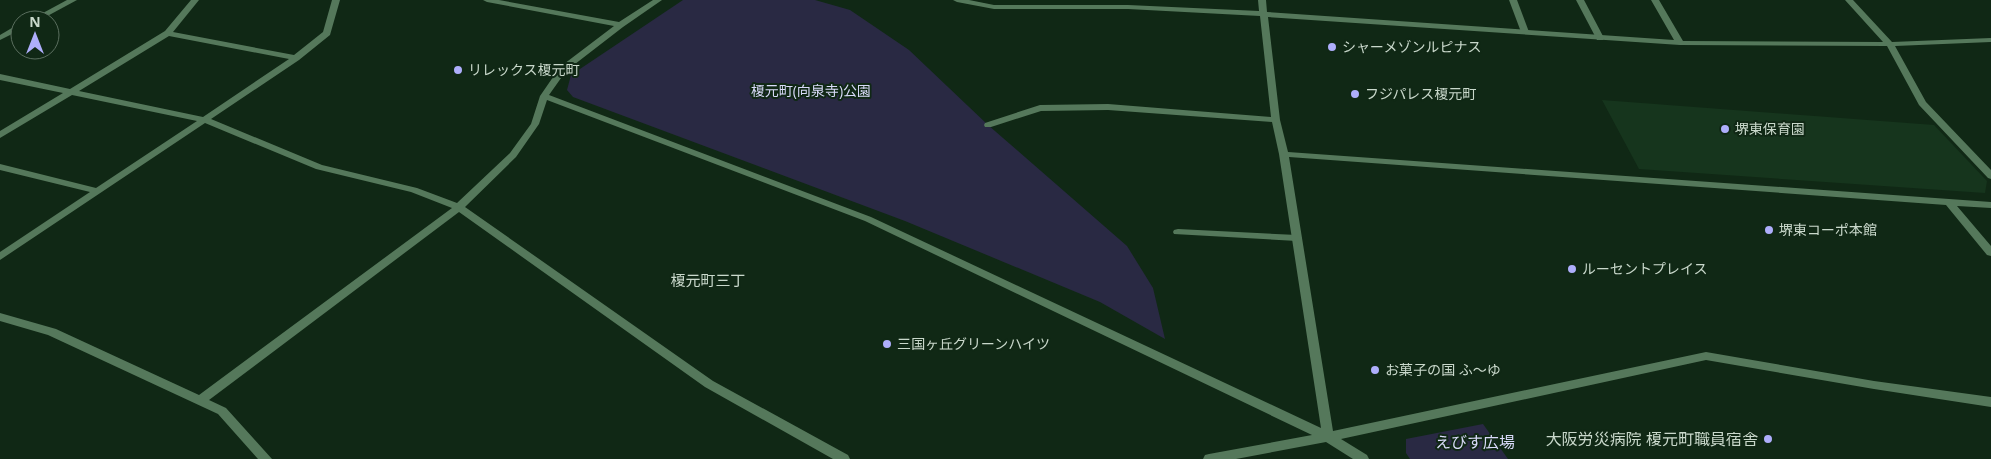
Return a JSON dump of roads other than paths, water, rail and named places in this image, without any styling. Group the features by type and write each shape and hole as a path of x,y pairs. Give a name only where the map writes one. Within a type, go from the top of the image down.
{"street":[{"path":"54,10 73,0"},
{"path":"0,135 72,93 168,32 195,0"},
{"path":"0,258 296,58 327,33 336,0"},
{"path":"487,0 620,25"},
{"path":"199,401 459,207 513,155 535,124 544,96 563,69 620,25 658,0"},
{"path":"957,0 994,7 1128,7 1264,14 1680,43 1890,44 1991,40"},
{"path":"1262,0 1276,120 1284,154 1328,437"},
{"path":"1513,0 1525,32"},
{"path":"1580,0 1600,38"},
{"path":"1655,0 1680,43"},
{"path":"1849,0 1890,44 1922,102 1991,176"},
{"path":"168,32 296,58"},
{"path":"0,77 206,120 319,166 414,190 459,207 709,384 844,459"},
{"path":"544,96 868,219 1328,437 1363,459"},
{"path":"988,125 1040,108 1108,107 1276,120"},
{"path":"1284,154 1991,205"},
{"path":"0,167 97,191"},
{"path":"1950,203 1991,253"},
{"path":"1178,232 1297,238"},
{"path":"0,317 52,332 222,411 266,459"},
{"path":"1209,459 1328,437 1706,356 1874,385 1991,402"}],"place":[{"name":"シャーメゾンルピナス","path":"1332,47"},
{"name":"リレックス榎元町","path":"458,70"},
{"name":"フジパレス榎元町","path":"1355,94"},
{"name":"堺東保育園","path":"1725,129"},
{"name":"堺東コーポ本館","path":"1769,230"},
{"name":"ルーセントプレイス","path":"1572,269"},
{"name":"三国ヶ丘グリーンハイツ","path":"887,344"},
{"name":"お菓子の国 ふ～ゆ","path":"1375,370"},
{"name":"大阪労災病院 榎元町職員宿舎","path":"1768,439"}],"district":[{"name":"榎元町三丁","path":"708,281"}],"park label":[{"name":"榎元町(向泉寺)公園","path":"811,91"},
{"name":"えびす広場","path":"1475,442"}]}
